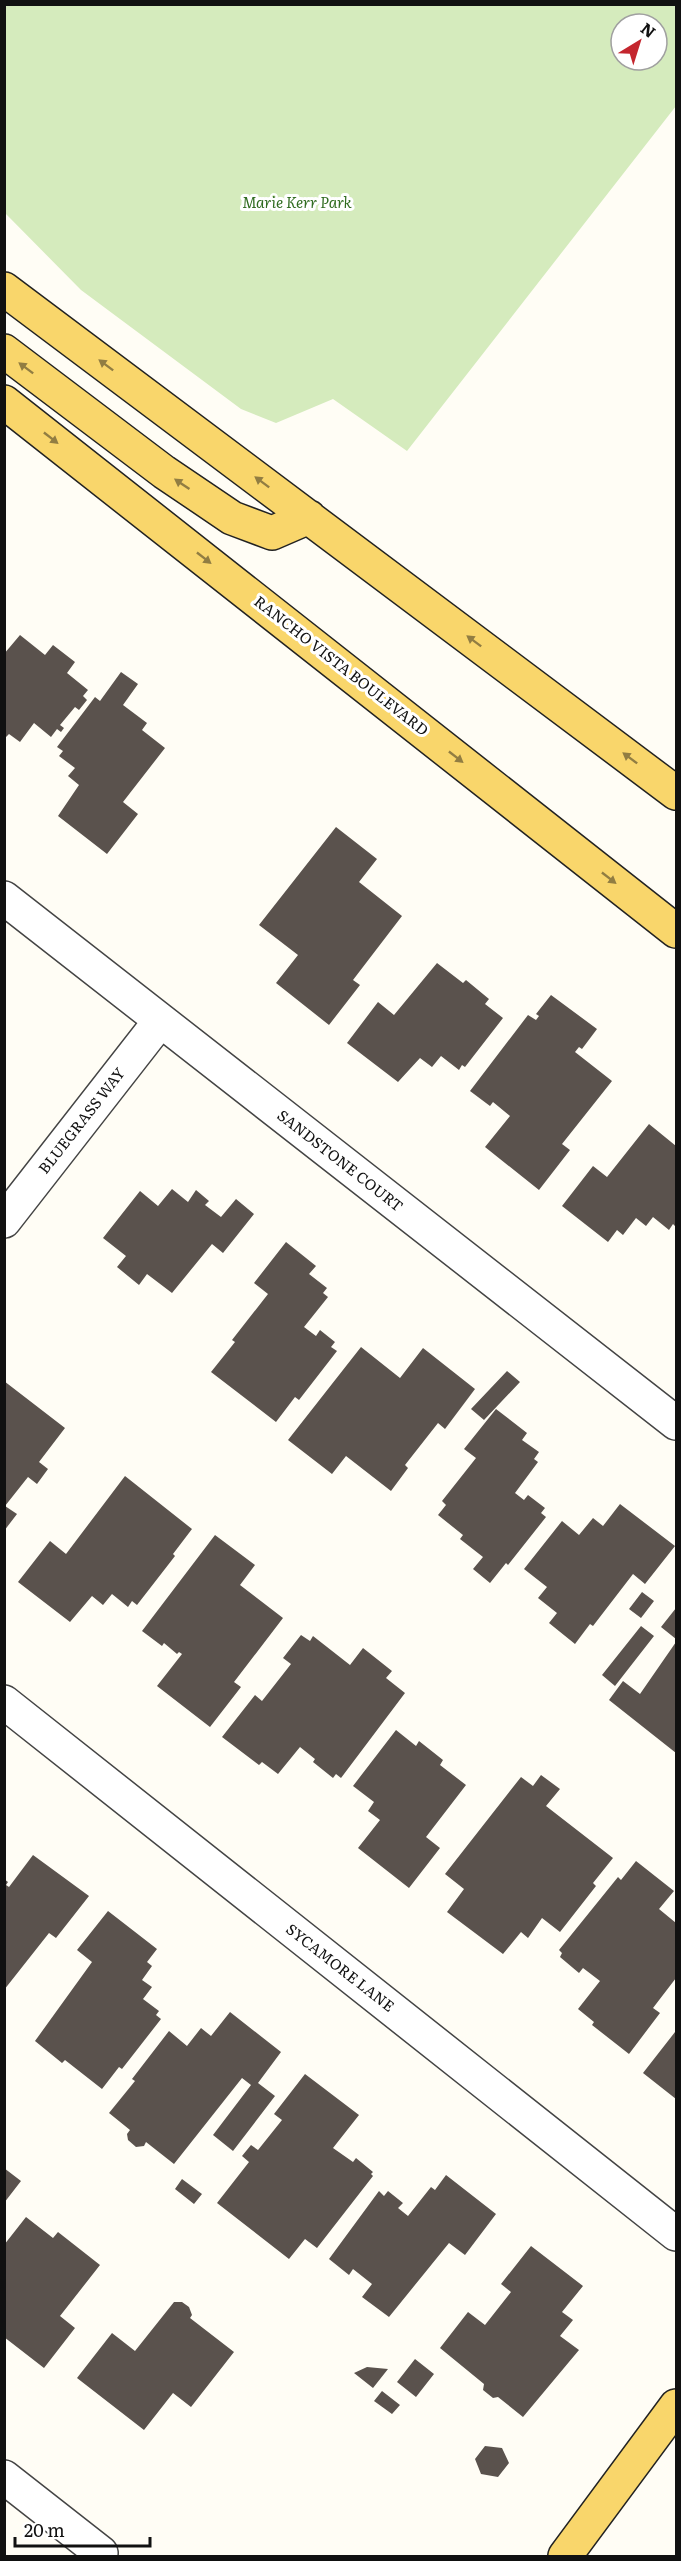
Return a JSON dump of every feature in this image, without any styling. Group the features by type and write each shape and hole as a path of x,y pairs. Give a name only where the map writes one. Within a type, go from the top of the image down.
{"main road":[{"path":"4,289 676,793"},
{"path":"4,351 164,472 232,518 272,532 309,517"},
{"name":"RANCHO VISTA BOULEVARD","path":"4,402 676,931"},
{"path":"565,2556 676,2406"}],"street":[{"name":"SANDSTONE COURT","path":"4,898 676,1423"},
{"name":"BLUEGRASS WAY","path":"4,1221 160,1021"},
{"name":"SYCAMORE LANE","path":"4,1702 676,2234"},
{"path":"4,2477 99,2555"}],"green space":[{"name":"Marie Kerr Park","path":"4,5 676,5 676,106 407,451 333,399 276,423 241,409 81,290 5,213"}],"building":[{"path":"20,635 45,655 53,645 75,662 67,673 88,690 83,696 87,700 79,710 75,707 60,725 64,728 61,732 57,729 51,737 34,723 20,742 9,734 4,739 4,654"},
{"path":"121,672 138,684 123,705 147,723 142,730 165,748 123,802 138,814 107,854 58,816 79,785 68,776 75,768 59,756 63,751 57,747 95,697 100,701"},
{"path":"336,827 377,859 359,882 402,916 353,980 360,985 329,1025 276,983 298,955 259,925"},
{"path":"437,963 463,983 466,980 489,999 485,1004 503,1018 465,1067 462,1065 459,1070 441,1056 432,1067 420,1058 398,1082 347,1043 378,1002 394,1015"},
{"path":"551,995 597,1029 582,1049 579,1047 575,1052 612,1081 562,1144 570,1150 539,1190 485,1147 510,1116 493,1102 490,1106 470,1091 528,1015 536,1020 539,1016 536,1014"},
{"path":"649,1124 676,1146 676,1227 673,1224 669,1230 653,1217 646,1226 636,1218 623,1235 617,1230 608,1242 562,1206 593,1166 607,1177"},
{"path":"172,1189 188,1202 196,1190 209,1201 205,1205 221,1217 236,1199 254,1214 223,1253 212,1244 172,1293 147,1274 139,1285 117,1267 126,1256 103,1238 140,1191 158,1206"},
{"path":"286,1242 316,1266 309,1274 327,1288 323,1293 328,1297 304,1327 316,1336 320,1330 335,1342 331,1347 337,1351 299,1400 295,1397 276,1422 211,1372 235,1342 232,1340 268,1294 254,1283"},
{"path":"361,1347 400,1378 423,1348 475,1389 445,1429 438,1423 405,1465 408,1468 391,1491 346,1456 332,1474 288,1440"},
{"path":"507,1371 520,1382 484,1420 471,1409"},
{"path":"4,1381 65,1428 39,1462 48,1469 37,1484 28,1477 5,1506 17,1514 4,1531"},
{"path":"496,1409 527,1433 522,1440 539,1452 534,1459 538,1462 515,1493 524,1500 528,1495 545,1508 541,1513 546,1517 508,1565 506,1563 490,1583 473,1569 483,1557 460,1539 463,1535 438,1515 446,1505 442,1501 476,1458 464,1449"},
{"path":"125,1476 192,1529 173,1554 175,1556 137,1605 132,1601 128,1607 112,1594 103,1605 92,1596 70,1622 18,1582 50,1541 66,1554"},
{"path":"620,1504 675,1546 645,1584 633,1574 593,1626 590,1624 575,1644 549,1623 557,1613 538,1598 547,1587 524,1569 562,1521 579,1535 593,1518 603,1526"},
{"path":"215,1535 255,1565 240,1585 283,1618 234,1682 241,1687 210,1727 157,1686 182,1654 179,1652 177,1654 164,1643 162,1646 142,1631"},
{"path":"642,1592 654,1601 641,1618 629,1609"},
{"path":"676,1608 676,1639 661,1627"},
{"path":"641,1626 654,1636 615,1686 602,1675"},
{"path":"301,1635 310,1641 313,1636 350,1665 363,1648 392,1671 386,1678 405,1693 341,1778 336,1774 333,1778 313,1762 315,1759 300,1747 278,1774 262,1762 259,1765 222,1737 255,1695 262,1701 291,1664 283,1658"},
{"path":"676,1642 676,1753 609,1700 623,1681 640,1694"},
{"path":"396,1730 416,1746 419,1741 443,1760 440,1765 466,1785 426,1837 440,1848 409,1888 358,1848 380,1820 368,1811 374,1802 353,1786"},
{"path":"541,1775 560,1789 546,1806 613,1858 593,1883 596,1886 560,1932 542,1918 528,1938 521,1932 503,1954 447,1912 464,1889 445,1874 521,1777 533,1786"},
{"path":"33,1855 89,1896 56,1938 49,1933 4,1990 4,1879 8,1882 6,1885 9,1887"},
{"path":"636,1861 674,1891 659,1909 676,1923 676,1978 653,2008 660,2013 629,2054 592,2025 594,2022 578,2009 600,1981 583,1968 579,1973 560,1957 562,1953 559,1950 618,1877 621,1880"},
{"path":"108,1911 157,1949 147,1962 152,1966 142,1980 152,1987 143,1999 159,2011 156,2015 161,2019 122,2069 119,2067 102,2089 65,2060 62,2063 35,2041 92,1962 77,1950"},
{"path":"230,2012 281,2052 258,2083 275,2096 233,2151 213,2135 251,2085 242,2078 174,2164 146,2142 144,2146 136,2147 128,2140 127,2134 130,2130 109,2113 135,2081 132,2079 169,2031 187,2046 201,2028 211,2036"},
{"path":"675,2032 676,2034 676,2099 643,2073"},
{"path":"305,2074 359,2115 333,2148 353,2162 356,2158 373,2172 371,2174 373,2176 317,2248 305,2239 289,2259 217,2203 249,2162 242,2156 251,2145 258,2150 282,2120 274,2114"},
{"path":"4,2168 21,2181 4,2203"},
{"path":"446,2175 496,2214 465,2255 449,2243 389,2317 362,2297 372,2284 353,2269 349,2275 329,2259 379,2191 384,2196 388,2191 403,2203 398,2208 408,2216 431,2187 435,2190"},
{"path":"182,2179 202,2194 194,2204 175,2189"},
{"path":"26,2217 53,2238 58,2232 100,2265 60,2316 75,2328 44,2368 4,2337 4,2245"},
{"path":"531,2246 583,2286 562,2312 573,2320 560,2336 579,2350 523,2417 498,2397 493,2398 483,2390 484,2384 440,2348 468,2312 485,2325 511,2292 501,2284"},
{"path":"174,2302 182,2302 189,2307 192,2315 190,2318 234,2352 191,2407 173,2393 144,2430 77,2378 112,2333 135,2351"},
{"path":"415,2359 434,2374 416,2397 397,2382"},
{"path":"367,2367 388,2369 373,2388 354,2373"},
{"path":"382,2391 400,2405 392,2414 374,2401"},
{"path":"485,2446 502,2448 509,2463 498,2477 481,2474 475,2459"}]}
